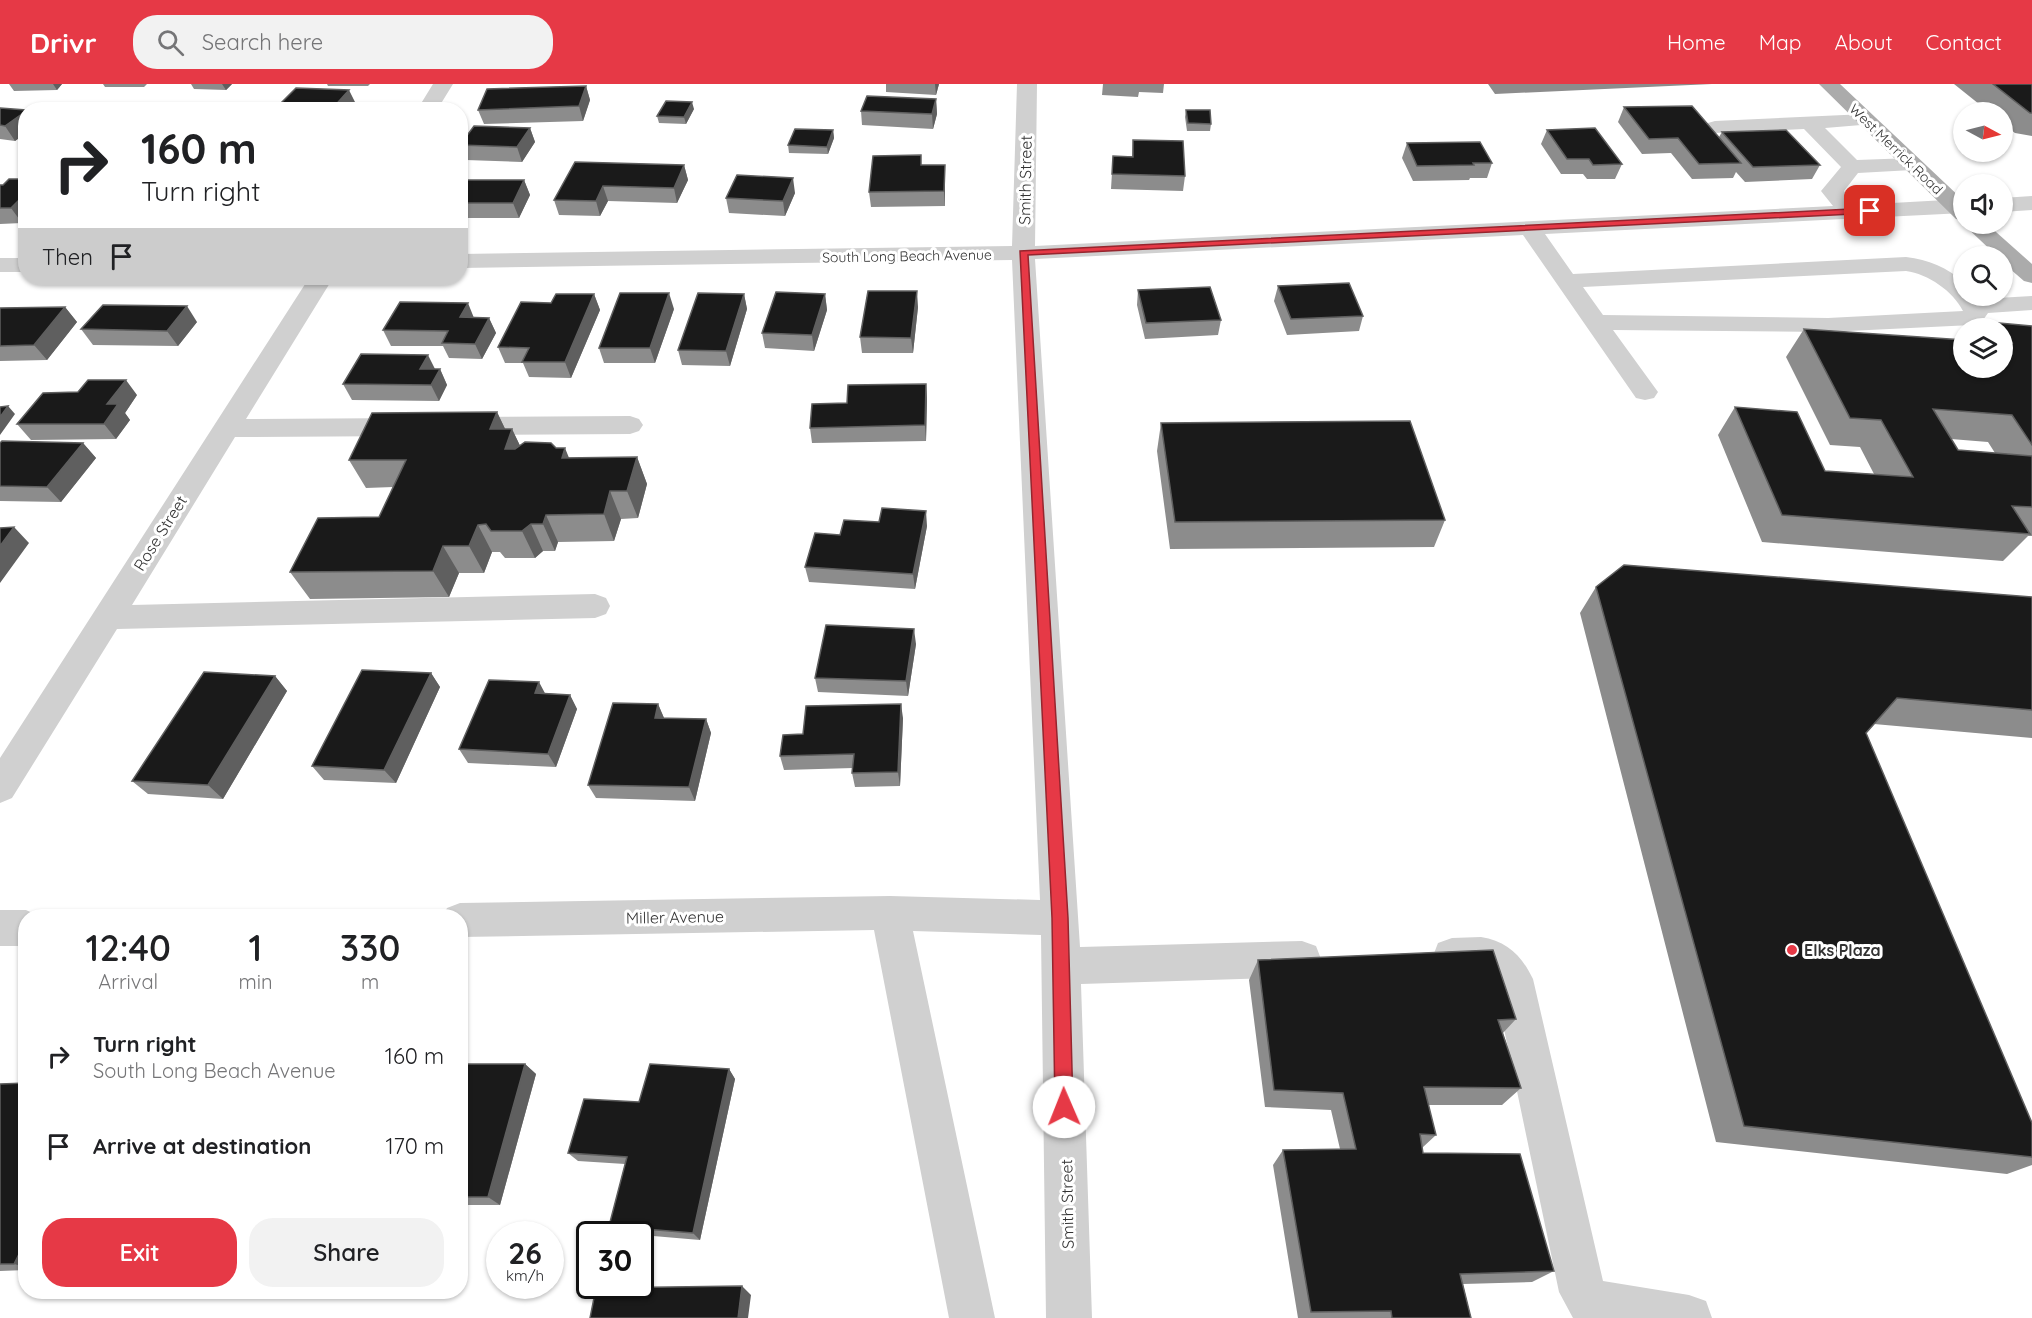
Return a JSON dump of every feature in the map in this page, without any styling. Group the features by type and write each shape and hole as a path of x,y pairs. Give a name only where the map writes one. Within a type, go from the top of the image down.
{"main road":[{"name":"West Merrick Road","path":"1829,84 1953,202"},
{"path":"1985,234 2032,276"}],"street":[{"path":"432,102 443,84"},
{"name":"Smith Street","path":"1027,84 1023,253 1060,918 1070,1318"},
{"path":"1715,127 1866,120"},
{"path":"1809,123 1852,167"},
{"path":"1850,212 1832,190 1852,167 1912,164"},
{"path":"2013,204 2032,203"},
{"name":"South Long Beach Avenue","path":"468,261 1023,253 1850,212 1953,209"},
{"path":"1529,228 1645,392"},
{"path":"1568,281 1906,264 1933,271 1974,307 1976,314 1972,318 1828,325 1596,322"},
{"path":"0,266 18,265"},
{"name":"Rose Street","path":"0,788 317,285"},
{"path":"1974,307 2032,303"},
{"path":"226,428 630,425"},
{"path":"108,617 595,606"},
{"path":"890,913 972,1318"},
{"name":"Miller Avenue","path":"468,920 890,913 1060,918"},
{"path":"0,928 18,928"},
{"path":"1412,956 1488,956 1500,960 1513,979 1582,1292 1592,1305 1689,1318"},
{"path":"1060,966 1341,958"}],"building":[{"path":"1993,84 2032,84 2032,113 2030,113"},
{"path":"586,86 579,106 478,110 487,89"},
{"path":"296,88 349,90 338,102 282,102"},
{"path":"867,96 936,99 932,114 861,111"},
{"path":"666,101 692,102 684,117 657,116"},
{"path":"1692,106 1741,163 1699,164 1678,138 1649,139 1624,107"},
{"path":"0,108 18,109 18,117 5,126 0,125"},
{"path":"1186,110 1210,110 1211,124 1188,123"},
{"path":"474,126 530,128 517,147 468,145 468,134"},
{"path":"1595,128 1622,164 1593,165 1589,159 1567,159 1547,130"},
{"path":"795,129 833,130 827,147 788,145"},
{"path":"1786,130 1820,165 1753,167 1722,132"},
{"path":"1133,140 1183,141 1185,176 1112,174 1113,156 1133,157"},
{"path":"1480,142 1492,163 1417,166 1407,143"},
{"path":"921,155 921,165 945,165 944,191 869,192 873,156"},
{"path":"575,162 684,165 674,188 603,186 596,201 554,200"},
{"path":"737,175 793,178 783,201 726,198"},
{"path":"9,179 18,179 18,201 11,208 0,208 0,185"},
{"path":"468,180 524,180 513,203 468,203"},
{"path":"1349,283 1363,316 1291,319 1278,286"},
{"path":"1210,287 1221,320 1146,323 1138,290"},
{"path":"868,291 917,291 911,338 860,337"},
{"path":"776,292 825,294 812,335 762,333"},
{"path":"620,293 669,293 650,348 599,348"},
{"path":"698,293 744,294 726,351 678,350"},
{"path":"556,294 594,294 565,362 522,362 529,348 498,347 521,302 551,303"},
{"path":"400,302 468,303 460,317 489,318 475,344 442,343 448,331 383,330"},
{"path":"103,305 187,306 167,331 81,329"},
{"path":"65,307 34,345 0,346 0,308"},
{"path":"2013,324 2032,326 2032,445 2012,415 1933,409 1958,450 2032,456 2032,507 2012,506 2030,534 1782,515 1735,407 1797,412 1825,471 1913,477 1881,420 1850,418 1804,329 1953,339 1953,378 2013,378"},
{"path":"361,354 428,355 420,369 440,369 431,385 343,384"},
{"path":"88,380 126,380 107,404 118,404 104,424 17,424 43,393 78,392"},
{"path":"926,384 925,425 810,428 812,404 847,403 848,385"},
{"path":"8,406 0,417 0,407"},
{"path":"497,412 490,429 512,429 505,449 515,449 525,442 551,443 556,448 565,448 562,458 637,457 627,491 610,491 604,514 546,515 543,524 531,524 522,531 491,531 486,524 478,525 469,546 443,546 433,571 290,572 318,518 379,517 406,460 349,460 372,413"},
{"path":"1410,421 1445,520 1175,522 1161,423"},
{"path":"2,441 83,443 47,487 0,486 0,443"},
{"path":"882,508 926,511 913,574 805,567 815,533 840,535 844,520 879,522"},
{"path":"14,527 0,546 0,528"},
{"name":"Elks Plaza","path":"1624,565 2032,597 2032,710 1897,698 1866,733 2032,1123 2032,1157 1744,1126 1596,587"},
{"path":"826,625 914,629 906,681 815,678"},
{"path":"362,670 431,673 384,770 312,766"},
{"path":"204,672 275,676 208,785 132,781"},
{"path":"489,680 539,682 535,693 570,695 548,754 459,749"},
{"path":"613,703 658,704 655,718 706,719 689,787 588,785"},
{"path":"901,704 898,772 852,773 854,754 780,756 783,735 803,734 806,706"},
{"path":"1493,950 1516,1019 1498,1020 1521,1088 1424,1087 1436,1135 1420,1134 1423,1153 1520,1154 1554,1271 1460,1274 1471,1318 1392,1318 1391,1311 1311,1312 1283,1150 1356,1149 1343,1093 1274,1090 1258,960"},
{"path":"468,1064 525,1064 488,1197 468,1197"},
{"path":"650,1064 729,1069 693,1233 654,1230 654,1221 610,1221 627,1157 568,1153 584,1099 639,1102"},
{"path":"18,1083 18,1256 14,1264 0,1264 0,1084"},
{"path":"742,1286 738,1318 590,1318 594,1299 654,1299 654,1287"}],"place":[{"name":"Elks Plaza","path":"1792,950"}],"route":[{"path":"1064,1107 1060,918 1034,411 1023,253 1870,211"}]}
